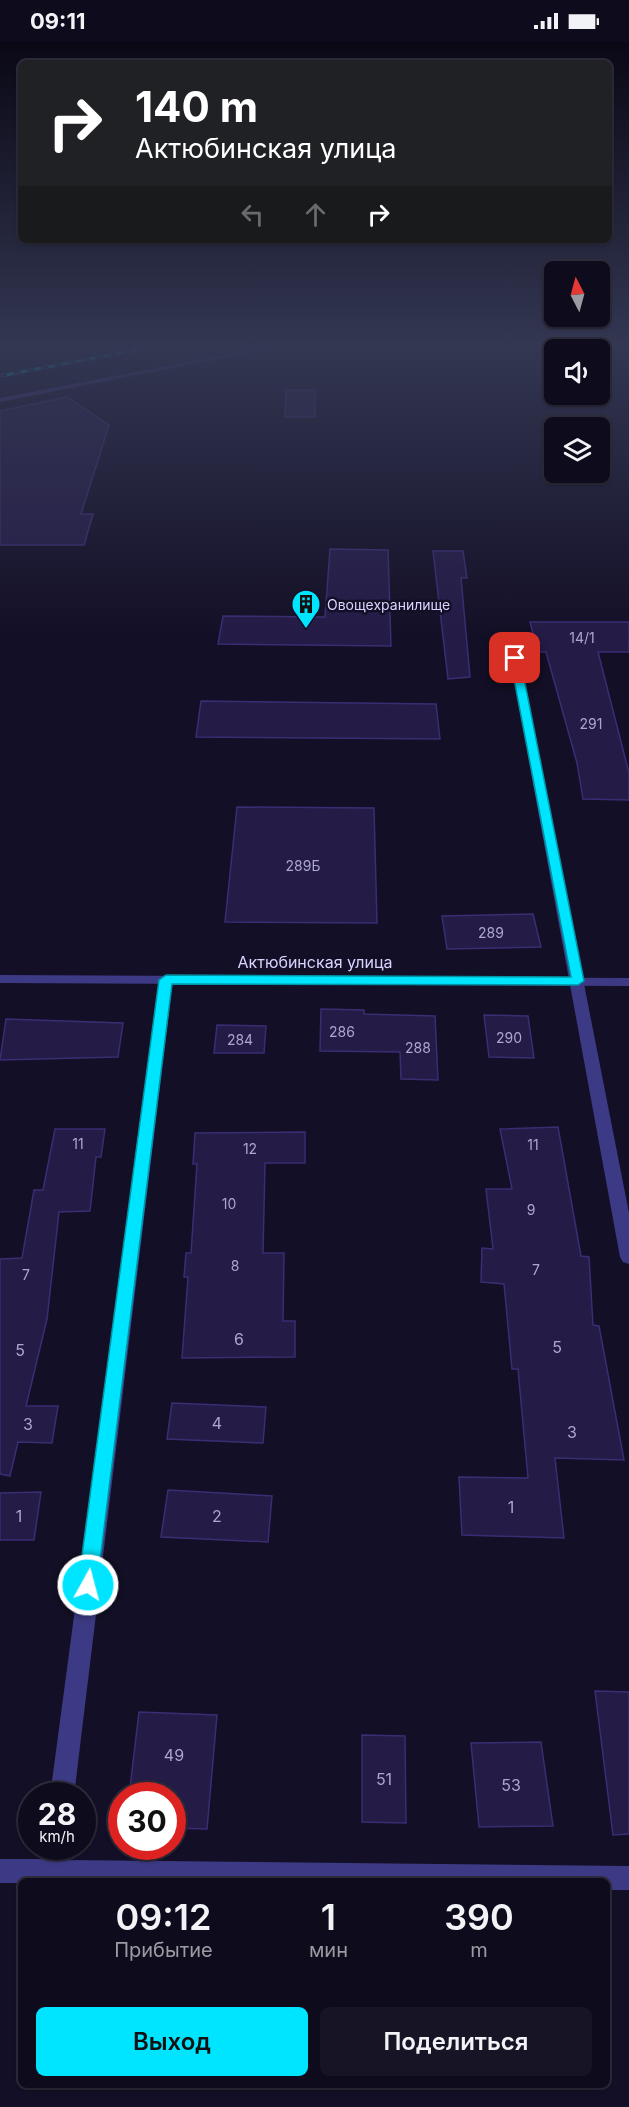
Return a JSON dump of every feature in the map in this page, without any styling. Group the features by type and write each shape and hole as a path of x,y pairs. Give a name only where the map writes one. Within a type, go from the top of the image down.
{"street":[{"path":"515,658 629,1257"},
{"name":"Актюбинская улица","path":"0,979 629,981"},
{"path":"64,1782 166,980"},
{"path":"96,1859 629,1878"},
{"path":"0,1871 46,1860"}],"building":[{"path":"0,444 103,444 81,514 93,514 84,545 0,545"},
{"path":"330,549 388,550 391,646 218,644 223,616 325,617"},
{"path":"433,551 463,551 467,578 461,578 470,677 448,679"},
{"path":"530,622 629,622 629,652 598,652 629,773 629,800 583,799 577,763 546,652 538,652"},
{"path":"201,701 436,704 440,739 196,737"},
{"path":"237,807 374,808 377,923 225,922"},
{"path":"533,914 541,947 447,949 442,916"},
{"path":"321,1009 364,1010 364,1014 435,1016 438,1080 401,1079 400,1052 320,1051"},
{"path":"484,1015 528,1016 534,1058 489,1057"},
{"path":"6,1019 123,1023 118,1057 0,1060"},
{"path":"217,1025 266,1026 264,1053 214,1053"},
{"path":"558,1127 581,1256 589,1257 593,1325 599,1326 624,1460 555,1458 564,1538 462,1535 459,1477 528,1478 518,1369 512,1369 504,1284 481,1282 482,1248 493,1249 486,1189 512,1189 500,1129"},
{"path":"55,1129 105,1129 101,1157 96,1157 90,1211 59,1212 47,1319 26,1406 58,1406 52,1443 18,1442 10,1476 0,1474 0,1259 22,1258 34,1190 43,1190"},
{"path":"305,1132 305,1163 265,1163 263,1253 284,1253 283,1321 295,1321 295,1357 182,1358 188,1277 184,1277 186,1253 191,1253 197,1164 193,1164 195,1133"},
{"path":"172,1403 266,1407 263,1443 167,1439"},
{"path":"168,1490 272,1496 268,1542 161,1537"},
{"path":"41,1492 34,1540 0,1540 0,1493"},
{"path":"595,1691 629,1692 629,1834 613,1835"},
{"path":"139,1712 217,1715 207,1829 186,1828 186,1782 131,1782"},
{"path":"362,1735 405,1736 406,1823 362,1822"},
{"path":"541,1742 553,1826 479,1827 471,1743"}],"place":[{"name":"Овощехранилище","path":"306,630"}],"route":[{"path":"88,1585 166,980 578,981 515,658"}]}
